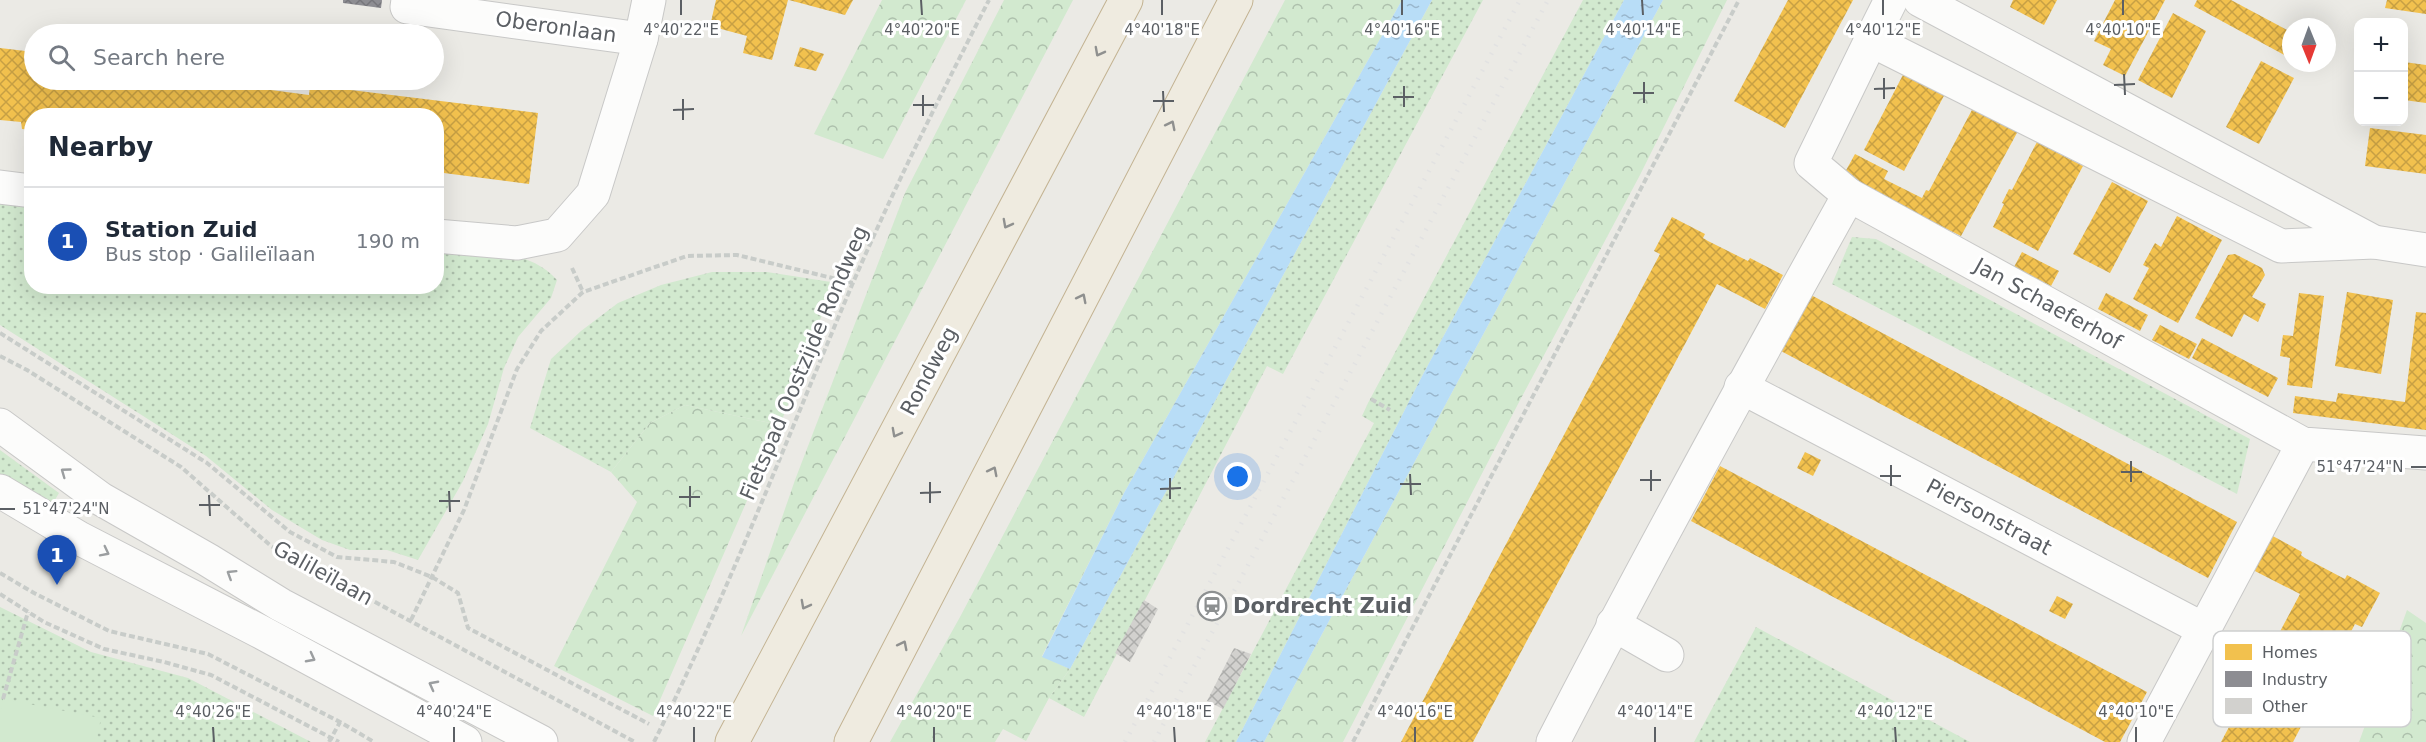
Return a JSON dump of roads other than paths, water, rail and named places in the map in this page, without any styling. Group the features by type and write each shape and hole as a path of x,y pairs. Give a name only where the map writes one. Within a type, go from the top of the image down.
{"highway":[{"name":"Rondweg","path":"732,742 1126,0"},
{"path":"851,742 1236,0"}],"street":[{"name":"Oberonlaan","path":"408,0 406,7 641,39"},
{"name":"Oberonlaan","path":"444,237 517,243 557,235 593,194 641,39 649,0"},
{"name":"Jan Schaeferhof","path":"1891,0 1811,163 1849,195 2303,444 2426,453"},
{"path":"1920,0 2374,242"},
{"path":"1871,40 2281,246 2374,242 2426,250"},
{"path":"0,187 24,190"},
{"path":"1553,742 1613,624 1849,195"},
{"name":"Piersonstraat","path":"1742,387 2205,630"},
{"path":"0,425 101,499 281,605 541,742"},
{"path":"2144,742 2303,444"},
{"path":"0,491 79,538 259,631 465,742"},
{"path":"1613,624 1667,655"}],"water":[{"path":"1402,0 1432,0 1070,669 1042,657 1124,493"},
{"path":"1624,0 1663,0 1264,742 1236,742 1420,380"}],"railway":[{"path":"1125,742 1520,0"},
{"path":"1154,742 1548,0"}],"place":[{"name":"Station Zuid","path":"57,585"},
{"name":"Dordrecht Zuid","path":"1212,606"}]}
